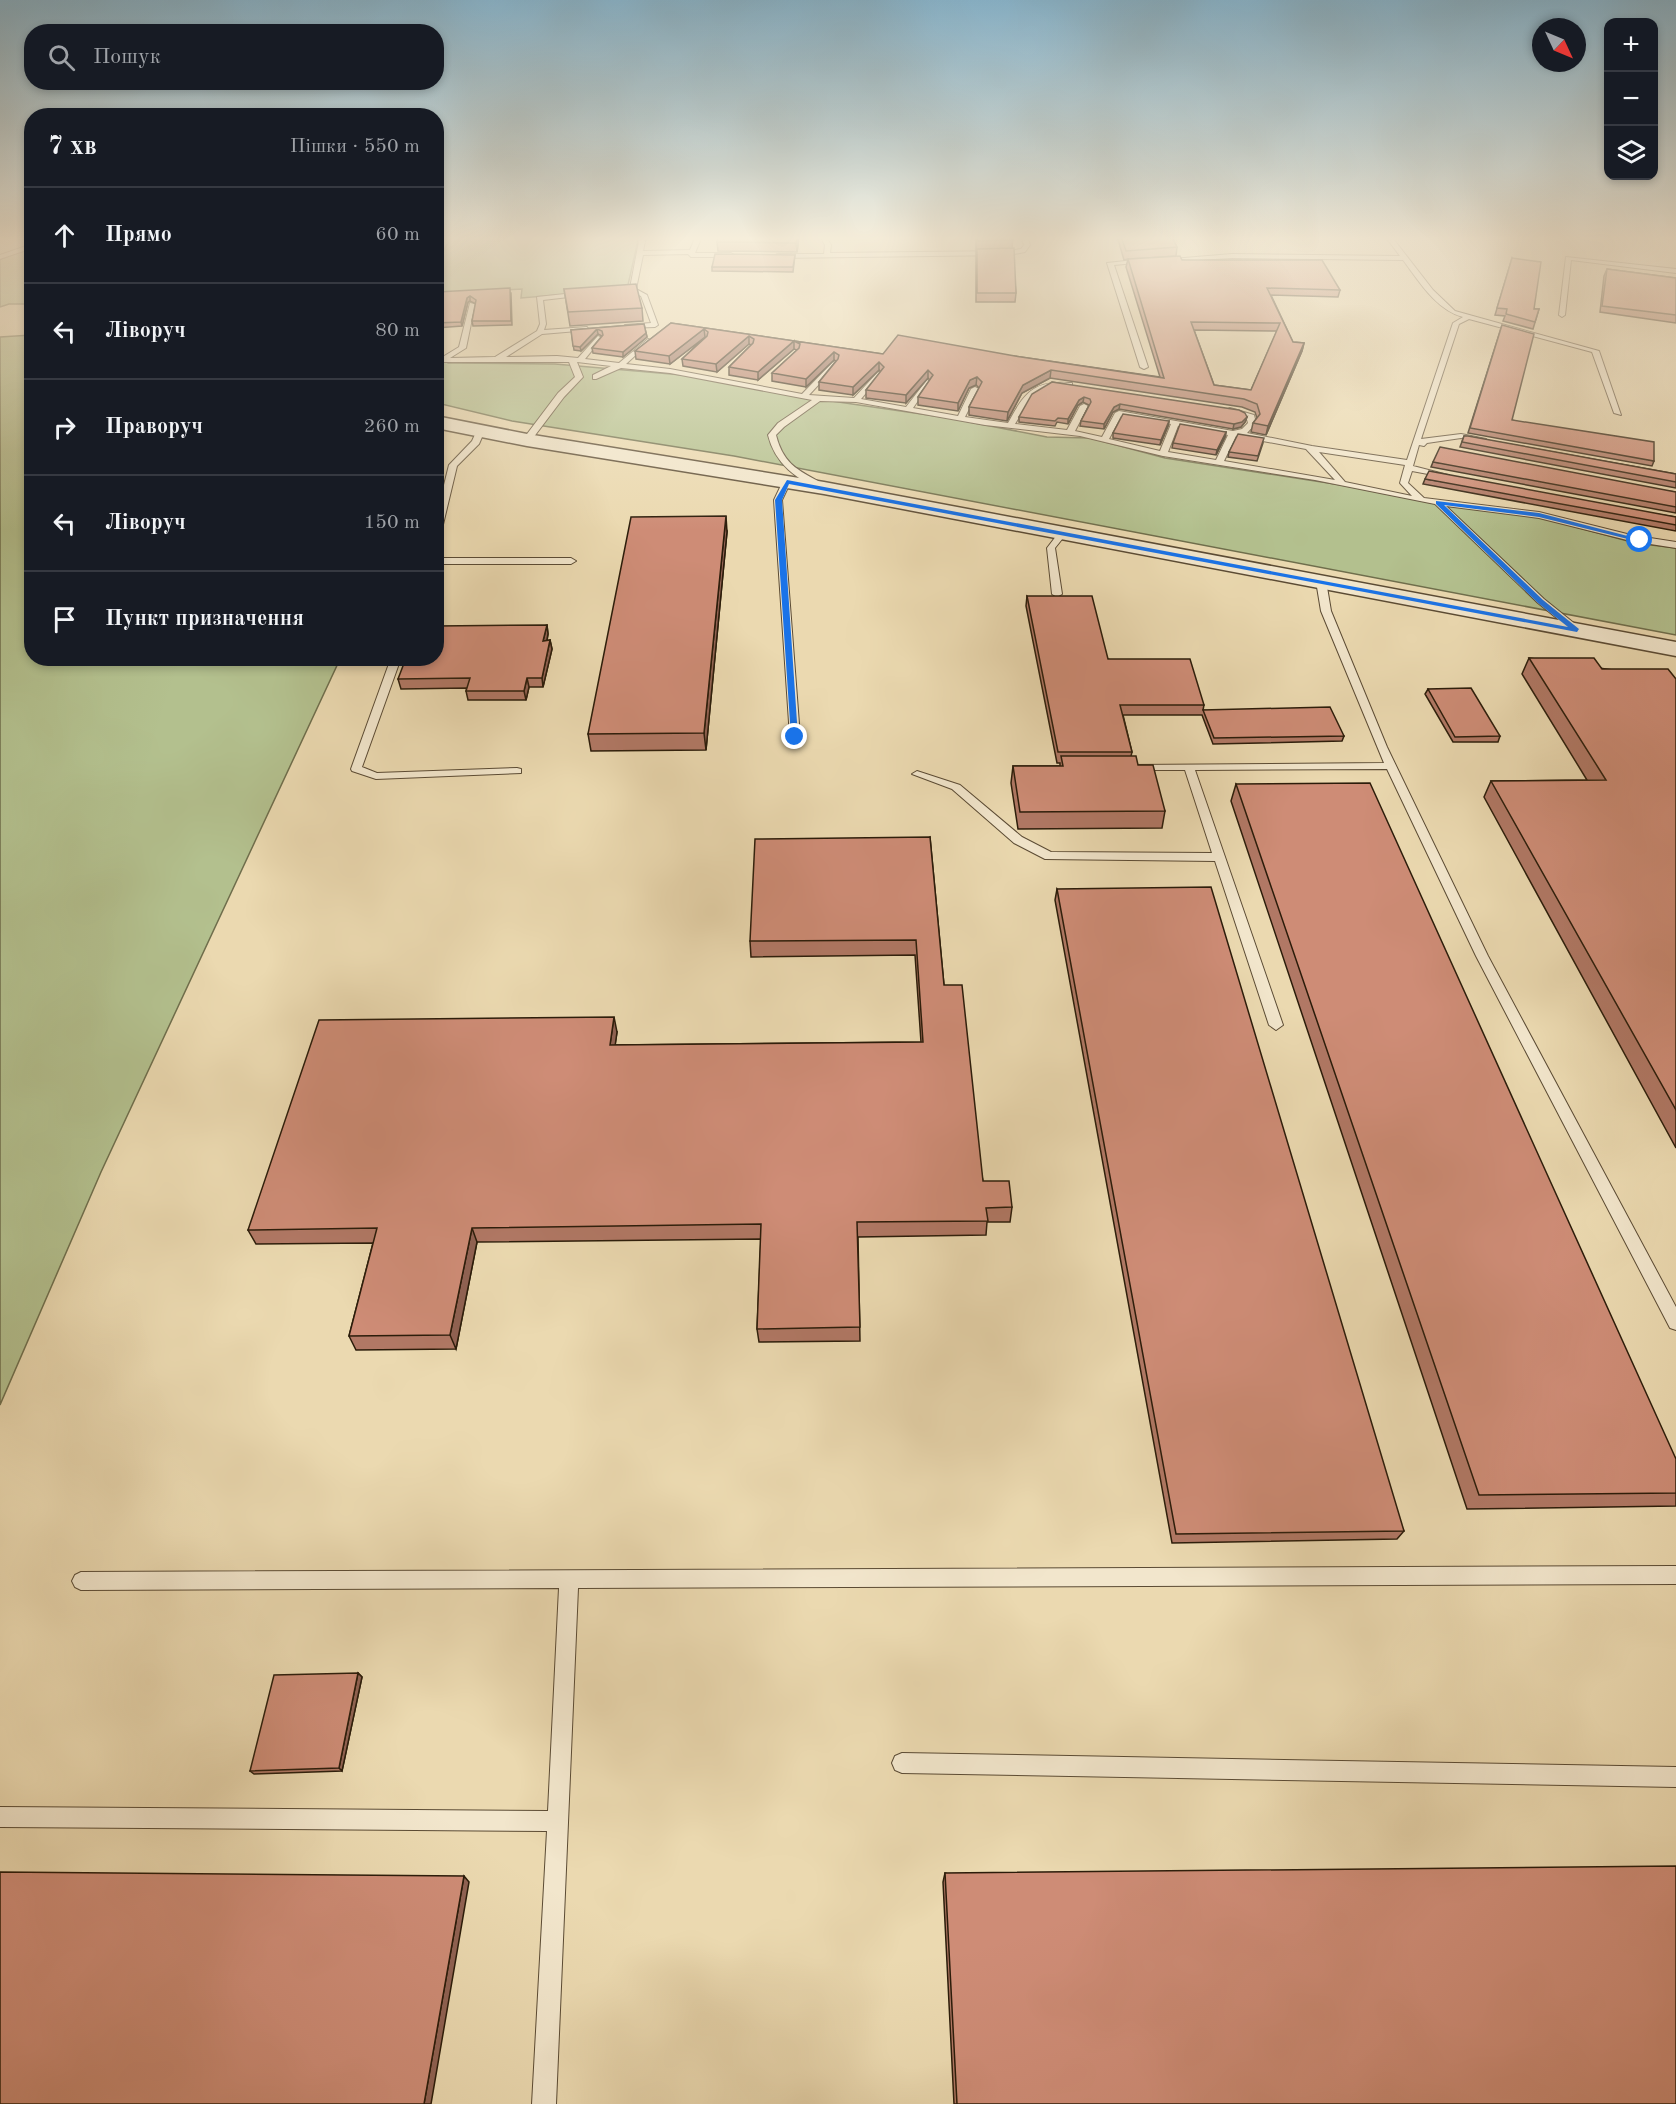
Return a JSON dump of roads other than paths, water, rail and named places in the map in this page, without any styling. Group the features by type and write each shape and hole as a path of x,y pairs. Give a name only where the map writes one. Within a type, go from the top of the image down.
{"street":[{"path":"444,423 527,440 787,481 1676,649"}],"lane":[{"path":"444,357 462,348 465,334"},
{"path":"495,360 536,334"},
{"path":"1133,334 1144,367"},
{"path":"1421,500 1404,483 1452,334"},
{"path":"1534,334 1595,351 1618,413"},
{"path":"576,360 598,338"},
{"path":"596,376 622,364 652,338"},
{"path":"444,359 576,360 670,371 760,386 818,399 856,400 1105,440 1163,454 1342,483 1438,503 1539,515 1631,538 1676,545"},
{"path":"527,440 561,395 579,377 576,360"},
{"path":"670,371 679,363"},
{"path":"804,396 833,364"},
{"path":"717,379 725,371"},
{"path":"856,400 878,374"},
{"path":"760,386 768,378"},
{"path":"908,410 927,382"},
{"path":"1010,426 1027,396 1050,382 1084,387"},
{"path":"960,418 975,389"},
{"path":"818,399 781,424 772,435 775,453 790,468 824,488"},
{"path":"1069,434 1084,406"},
{"path":"1218,408 1250,415 1252,423 1245,431 1233,433"},
{"path":"1105,440 1119,412 1409,466 1455,477"},
{"path":"1163,454 1175,423"},
{"path":"444,503 453,465 476,442 481,430"},
{"path":"1219,463 1233,433"},
{"path":"1416,442 1461,436 1493,441"},
{"path":"1416,442 1445,448"},
{"path":"1309,447 1342,483"},
{"path":"787,481 778,500 795,737"},
{"path":"1363,488 1454,518"},
{"path":"1438,503 1541,601 1577,630"},
{"path":"1057,594 1051,548 1063,533"},
{"path":"444,561 571,561"},
{"path":"1321,581 1326,611 1392,766 1482,956 1676,1323"},
{"path":"393,666 356,769 376,776 517,771"},
{"path":"1130,767 1392,766"},
{"path":"1189,767 1276,1025"},
{"path":"917,774 956,788 1018,840 1049,856 1219,857"},
{"path":"81,1581 569,1581 1676,1575"},
{"path":"544,2104 569,1581"},
{"path":"902,1764 1676,1777"},
{"path":"0,1817 558,1821"}]}
